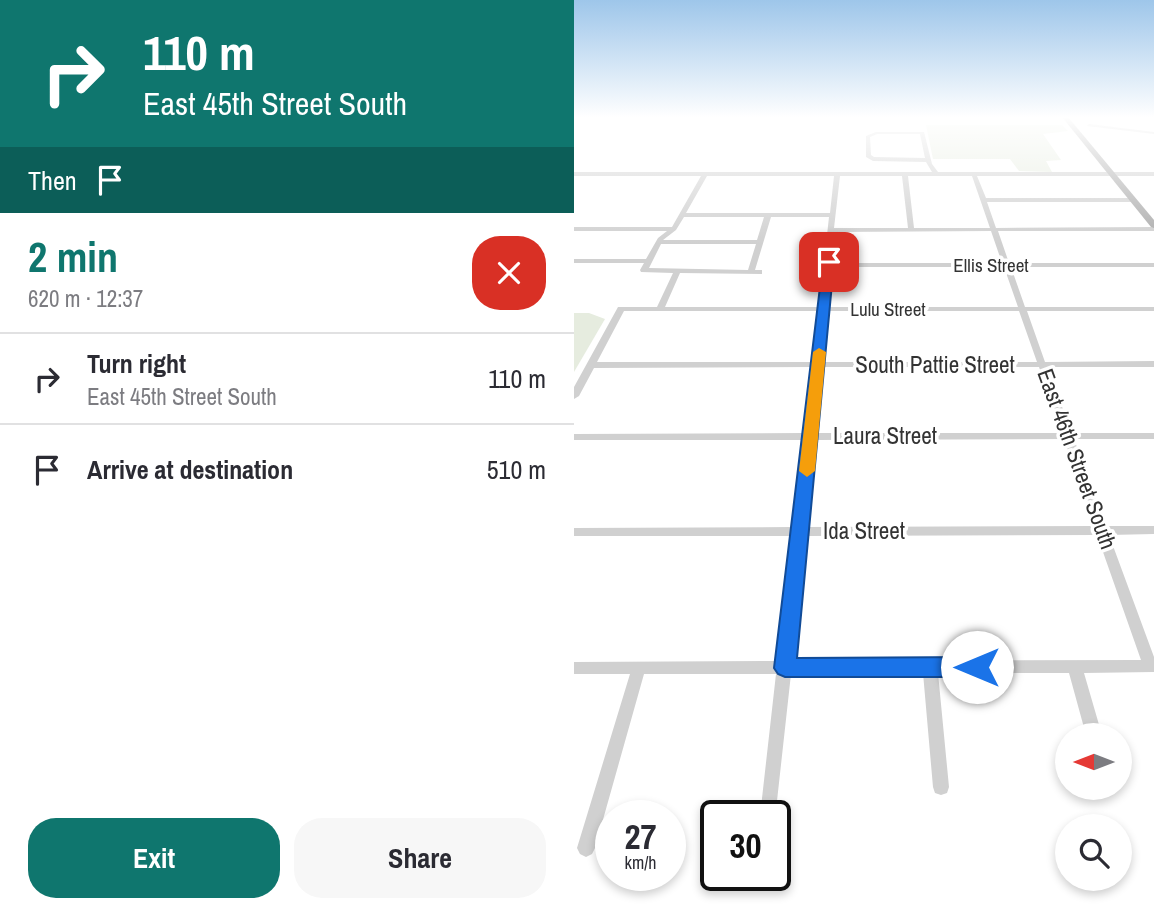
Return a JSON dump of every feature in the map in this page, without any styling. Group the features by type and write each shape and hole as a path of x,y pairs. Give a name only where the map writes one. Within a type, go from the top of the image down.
{"main road":[{"path":"1100,160 1154,227"}],"street":[{"path":"881,160 928,160 936,174"},
{"path":"574,174 1154,174"},
{"path":"705,174 674,229 659,242 643,270 755,272 768,215"},
{"path":"770,800 837,174"},
{"path":"905,174 911,230"},
{"name":"East 46th Street South","path":"974,174 1152,666"},
{"path":"984,200 1134,200"},
{"path":"681,215 833,215"},
{"path":"832,230 1154,227"},
{"path":"574,229 674,229"},
{"path":"659,242 760,242"},
{"path":"574,261 648,261"},
{"name":"Ellis Street","path":"828,265 1154,265"},
{"path":"660,309 677,272"},
{"name":"Lulu Street","path":"591,365 621,309 1154,309"},
{"name":"South Pattie Street","path":"591,365 1154,364"},
{"path":"574,396 591,365"},
{"name":"Laura Street","path":"574,437 1154,436"},
{"name":"Ida Street","path":"574,532 1154,530"},
{"path":"574,668 1152,666"},
{"path":"930,667 941,787"},
{"path":"1074,667 1090,723"},
{"path":"586,848 639,668"}],"shaded area":[{"path":"1010,160 1061,160 1046,161 1052,172 1019,171"},
{"path":"574,313 589,313 605,319 574,372"}],"slow traffic":[{"path":"807,471 819,352"}],"route":[{"path":"829,262 785,668 977,667"}]}
